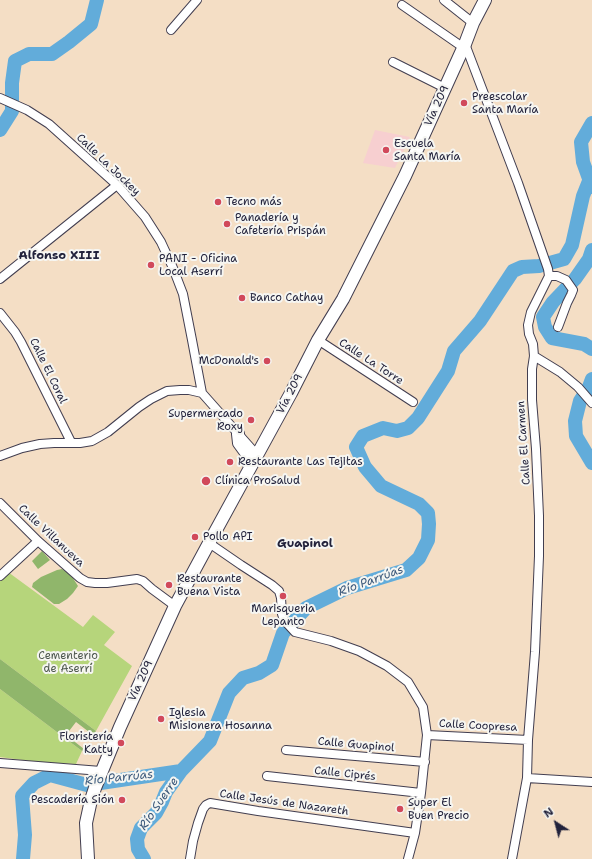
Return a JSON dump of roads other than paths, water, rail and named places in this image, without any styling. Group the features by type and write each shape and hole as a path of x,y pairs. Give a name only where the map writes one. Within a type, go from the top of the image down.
{"main road":[{"name":"Vía 209","path":"88,859 86,823 98,778 175,606 318,340 343,299 402,183 473,23 485,0"},
{"path":"238,434 240,443 247,454 250,468"}],"street":[{"path":"171,30 197,0"},
{"path":"444,0 473,23"},
{"path":"402,5 464,46 518,183 549,273 566,280 573,290 566,303 558,327"},
{"path":"393,62 445,88"},
{"name":"Calle La Jockey","path":"2,99 27,110 49,124 117,185 145,217 162,242 183,294 202,393"},
{"path":"0,279 117,185"},
{"name":"Calle El Carmen","path":"512,859 527,778 539,556 537,456 532,400 532,369 534,356 533,344 529,334 528,325 531,312 549,273"},
{"name":"Calle El Coral","path":"0,313 21,342 70,442"},
{"name":"Calle La Torre","path":"318,340 412,402"},
{"path":"534,356 560,372 578,387 592,403"},
{"path":"0,456 22,448 40,444 54,442 80,443 92,441 112,429 151,399 168,391 180,390 189,390 202,393 257,455"},
{"name":"Calle Villanueva","path":"0,503 38,541 80,578 88,582 107,583 137,579 175,606"},
{"path":"0,576 38,541"},
{"path":"209,543 279,591 284,620 295,632 331,641 359,651 387,666 408,682 423,707 428,735 415,833 408,859"},
{"name":"Calle Coopresa","path":"428,735 528,740"},
{"name":"Calle Guapinol","path":"286,750 425,762"},
{"path":"0,763 98,778"},
{"name":"Calle Ciprés","path":"267,776 421,793"},
{"path":"527,778 592,782"},
{"name":"Calle Jesús de Nazareth","path":"190,859 198,823 203,809 210,803 415,833"}],"waterway":[{"path":"0,130 12,111 12,83 15,61 29,54 52,54 69,42 91,24 97,0"},
{"path":"592,123 581,142 583,162 592,187"},
{"name":"Río Parrúas","path":"23,859 25,835 22,796 34,783 50,775 87,785 181,771 210,741 229,693 243,678 259,673 272,665 283,633 306,608 347,588 406,570 419,558 428,540 428,513 419,504 381,486 365,467 356,447 363,436 383,428 397,431 408,428 418,418 448,371 454,351 480,321 513,271 522,267 539,266 564,259 572,245 583,196 589,181"},
{"path":"592,250 589,259 575,279 553,302 543,317 545,327 552,338 584,344 592,349"},
{"path":"592,379 580,401 575,421 576,436 592,463"},
{"name":"Río Suerre","path":"144,859 138,849 137,839 141,828 156,813 166,792 181,771"}],"place":[{"name":"Preescolar Santa María","path":"464,103"},
{"name":"Escuela Santa María","path":"386,150"},
{"name":"Tecno más","path":"218,202"},
{"name":"Panadería y Cafetería Prispán","path":"227,224"},
{"name":"PANI - Oficina Local Aserrí","path":"151,265"},
{"name":"Banco Cathay","path":"242,298"},
{"name":"McDonald's","path":"267,361"},
{"name":"Supermercado Roxy","path":"251,420"},
{"name":"Restaurante Las Tejitas","path":"230,462"},
{"name":"Clínica ProSalud","path":"206,481"},
{"name":"Pollo API","path":"195,537"},
{"name":"Restaurante Buena Vista","path":"169,585"},
{"name":"Marisqueria Lepanto","path":"283,596"},
{"name":"Iglesia Misionera Hosanna","path":"161,719"},
{"name":"Floristería Katty","path":"121,743"},
{"name":"Pescadería Sión","path":"122,800"},
{"name":"Super El Buen Precio","path":"400,809"}],"district":[{"name":"Alfonso XIII","path":"59,256"},
{"name":"Guapinol","path":"305,544"}],"park label":[{"name":"Cementerio de Aserrí","path":"68,662"}]}
